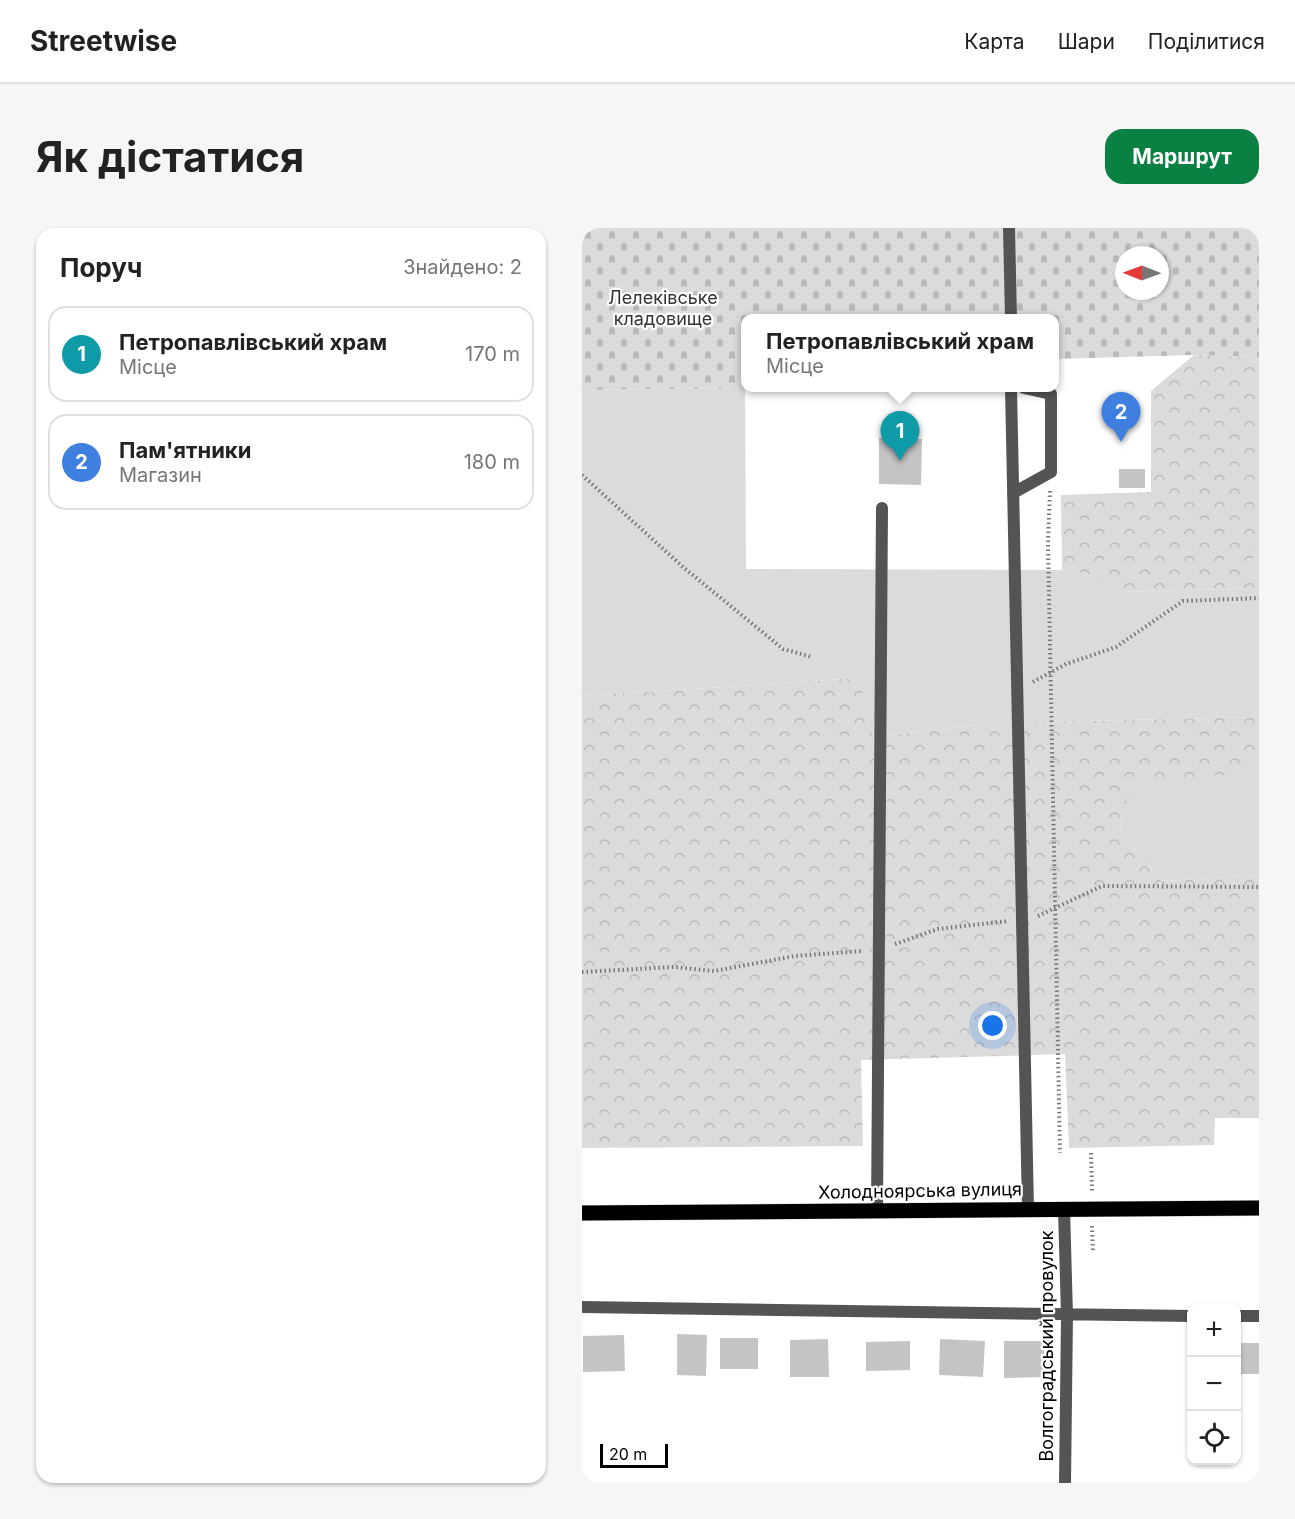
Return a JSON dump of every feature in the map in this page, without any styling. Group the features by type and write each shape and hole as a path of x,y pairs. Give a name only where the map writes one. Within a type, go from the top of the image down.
{"main road":[{"name":"Холодноярська вулиця","path":"582,1213 1259,1208"}],"street":[{"path":"1009,228 1011,314"},
{"path":"1011,392 1028,1209"},
{"path":"1013,493 1051,472 1051,394 1043,392"},
{"path":"877,1211 882,508"},
{"name":"Волгоградський провулок","path":"1064,1209 1067,1315 1065,1483"},
{"path":"582,1307 1187,1316"},
{"path":"1241,1316 1259,1317"}],"path":[{"path":"1051,472 1048,543 1060,1153"},
{"path":"582,475 683,567 783,649 812,657"},
{"path":"1016,691 1066,664 1116,646 1183,601 1259,598"},
{"path":"582,972 674,967 714,971 795,956 879,950 938,929 1022,920 1102,886 1259,887"}],"green space":[{"name":"Лелеківське кладовище","path":"582,228 1259,228 1259,357 1193,355 1059,359 1059,314 741,314 741,388 582,390"},
{"path":"1194,355 1259,357 1259,549 1253,552 1254,588 1123,592 1101,576 1062,570 1061,495 1151,492 1151,391"},
{"path":"741,388 741,392 745,392 746,569 1062,570 1101,576 1123,592 1253,588 1253,552 1259,549 1259,717 993,723 872,737 859,678 582,696 582,390"},
{"path":"859,678 873,737 993,723 1259,717 1259,759 1255,759 1239,774 1131,782 1120,831 1161,881 1259,875 1259,1118 1215,1118 1214,1145 1069,1148 1065,1054 861,1060 863,1146 582,1148 582,696"},
{"path":"1255,759 1259,759 1259,875 1161,881 1120,831 1131,781 1239,774"}],"building":[{"path":"899,428 910,432 912,439 922,439 921,485 879,484 879,438 891,438 893,431"},
{"path":"1119,469 1145,469 1145,488 1119,488"},
{"path":"677,1334 707,1335 706,1376 677,1375"},
{"path":"624,1335 625,1371 583,1372 583,1336"},
{"path":"720,1338 758,1338 758,1369 720,1369"},
{"path":"828,1339 829,1377 790,1377 790,1340"},
{"path":"940,1339 985,1341 983,1377 939,1375"},
{"path":"910,1341 910,1370 866,1371 866,1342"},
{"path":"1004,1341 1044,1341 1044,1377 1004,1378"},
{"path":"1241,1343 1259,1343 1259,1374 1241,1374"}],"place":[{"name":"Пам'ятники","path":"1121,442"},
{"name":"Петропавлівський храм","path":"900,461"}]}
